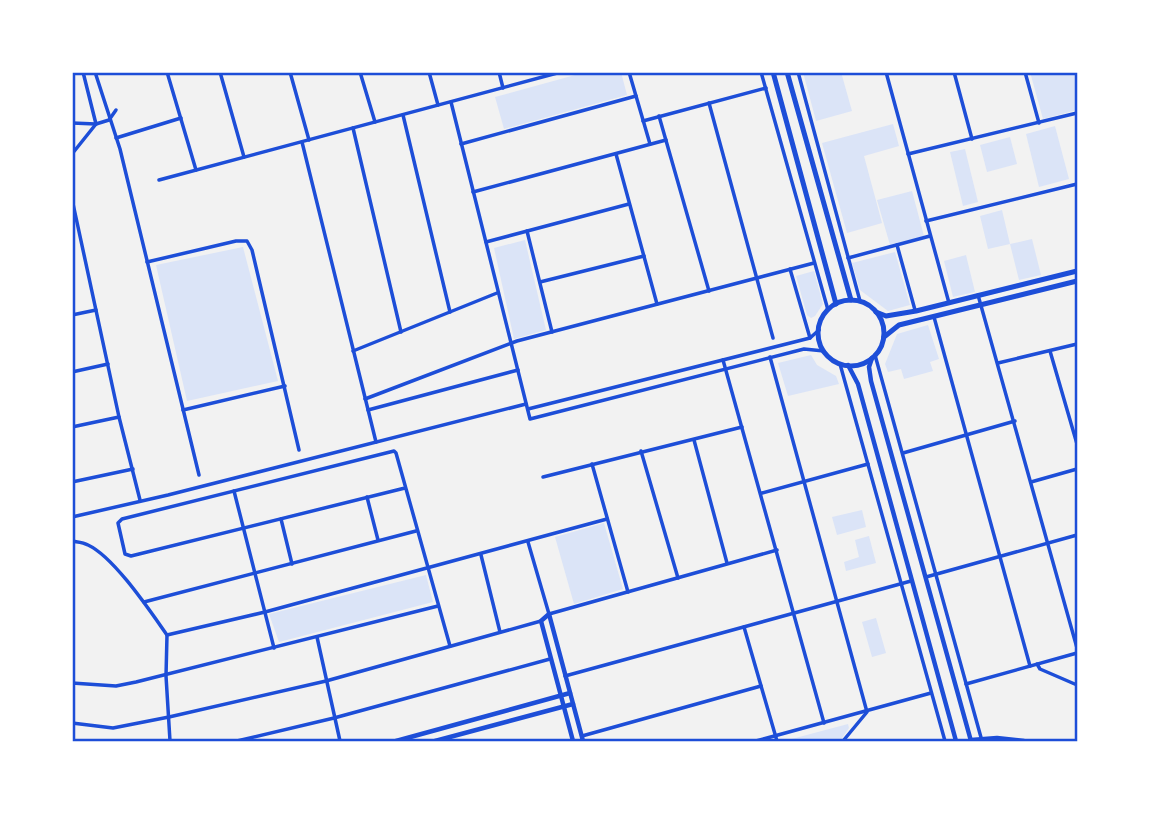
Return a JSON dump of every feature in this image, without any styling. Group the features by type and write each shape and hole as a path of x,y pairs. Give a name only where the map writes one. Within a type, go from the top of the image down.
{"main road":[{"path":"773,72 836,304"},
{"path":"787,72 851,300"},
{"path":"1077,271 886,316 860,302 851,300 836,304 828,310 819,330 820,341 824,351 840,364 860,364 874,357 884,337 895,327 1077,281"},
{"path":"876,312 883,324 884,337"}],"street":[{"path":"83,72 96,124"},
{"path":"95,72 115,138 199,475"},
{"path":"167,72 196,170"},
{"path":"220,72 244,157"},
{"path":"290,72 309,140"},
{"path":"360,72 375,122"},
{"path":"429,72 439,105"},
{"path":"499,72 503,88"},
{"path":"159,180 561,72"},
{"path":"629,72 650,144"},
{"path":"761,72 828,310"},
{"path":"798,72 860,302"},
{"path":"886,72 948,303"},
{"path":"954,72 972,139"},
{"path":"1025,72 1039,122"},
{"path":"643,121 766,88"},
{"path":"461,144 636,96"},
{"path":"451,102 530,419 770,357 810,348 824,351"},
{"path":"709,103 773,338"},
{"path":"72,122 96,124 109,120 116,110"},
{"path":"908,154 1077,113"},
{"path":"403,115 450,312"},
{"path":"659,116 709,290"},
{"path":"115,138 180,118"},
{"path":"72,154 96,124"},
{"path":"353,128 401,332"},
{"path":"473,192 666,140"},
{"path":"302,142 376,442"},
{"path":"616,153 657,304"},
{"path":"926,221 1077,184"},
{"path":"72,199 119,417 141,501"},
{"path":"486,242 630,204"},
{"path":"72,234 77,228"},
{"path":"527,231 552,332"},
{"path":"848,258 930,236"},
{"path":"147,262 236,241 247,241 299,450"},
{"path":"897,245 916,311"},
{"path":"540,282 644,256"},
{"path":"365,399 511,344 814,263"},
{"path":"790,269 810,338"},
{"path":"353,351 498,292"},
{"path":"966,684 1077,651 978,295"},
{"path":"72,315 96,310"},
{"path":"934,317 1030,666"},
{"path":"72,517 723,360 810,338 819,330"},
{"path":"998,363 1077,344"},
{"path":"1050,351 1077,444"},
{"path":"770,357 867,712"},
{"path":"874,357 982,740"},
{"path":"874,357 869,367 870,381 971,741 1005,738 1024,741"},
{"path":"723,360 824,723"},
{"path":"72,372 108,364"},
{"path":"840,364 945,741"},
{"path":"848,365 858,384 956,741"},
{"path":"368,410 518,370"},
{"path":"183,410 285,386"},
{"path":"72,427 119,417"},
{"path":"903,453 1015,421"},
{"path":"543,477 742,427"},
{"path":"694,440 727,564"},
{"path":"405,488 131,556 125,554 119,521 390,451 396,453 450,646"},
{"path":"641,451 678,578"},
{"path":"592,464 628,592"},
{"path":"761,493 868,464"},
{"path":"72,482 134,468"},
{"path":"1031,482 1077,469"},
{"path":"234,491 274,648"},
{"path":"367,497 378,540"},
{"path":"281,519 292,564"},
{"path":"167,635 265,612 607,519"},
{"path":"144,602 416,531"},
{"path":"926,577 1077,535"},
{"path":"72,541 88,545 106,559 144,602 167,635 166,676 170,741"},
{"path":"528,542 583,739 761,687"},
{"path":"72,723 113,728 326,681 541,621 549,614 777,550"},
{"path":"481,555 500,632"},
{"path":"565,676 911,581"},
{"path":"72,683 116,687 438,606"},
{"path":"541,621 573,741"},
{"path":"744,627 776,739"},
{"path":"316,637 340,741"},
{"path":"237,741 334,718 550,659"},
{"path":"1037,664 1040,669 1077,685"},
{"path":"396,741 570,693"},
{"path":"757,741 776,739 931,693"},
{"path":"435,741 573,704"},
{"path":"844,741 867,712"}],"shaded area":[{"path":"586,72 621,72 627,95 504,129 495,97"},
{"path":"803,72 841,72 852,111 816,121"},
{"path":"1030,72 1077,72 1077,110 1043,119"},
{"path":"893,124 899,146 864,156 882,223 847,233 822,143"},
{"path":"1055,126 1069,179 1039,187 1026,134"},
{"path":"1010,137 1017,164 987,172 980,145"},
{"path":"965,149 978,202 963,206 950,152"},
{"path":"912,191 924,236 890,245 877,200"},
{"path":"1002,210 1010,244 988,249 980,216"},
{"path":"1032,239 1041,275 1019,280 1010,244"},
{"path":"525,240 546,330 514,339 494,248"},
{"path":"243,247 278,381 187,401 156,265"},
{"path":"895,252 910,305 888,311 860,290 852,263"},
{"path":"966,255 975,292 953,297 944,261"},
{"path":"814,271 823,304 811,318 807,315 796,276"},
{"path":"928,325 939,359 930,362 933,371 904,379 901,369 888,372 885,364 897,334"},
{"path":"811,355 817,365 836,376 839,384 788,396 778,363"},
{"path":"862,510 866,527 837,535 832,517"},
{"path":"604,523 623,589 574,604 555,537"},
{"path":"869,536 876,563 846,571 844,562 859,557 855,540"},
{"path":"426,575 433,602 279,642 269,614"},
{"path":"876,618 886,653 872,657 862,622"},
{"path":"848,724 849,728 840,741 784,741"}]}
